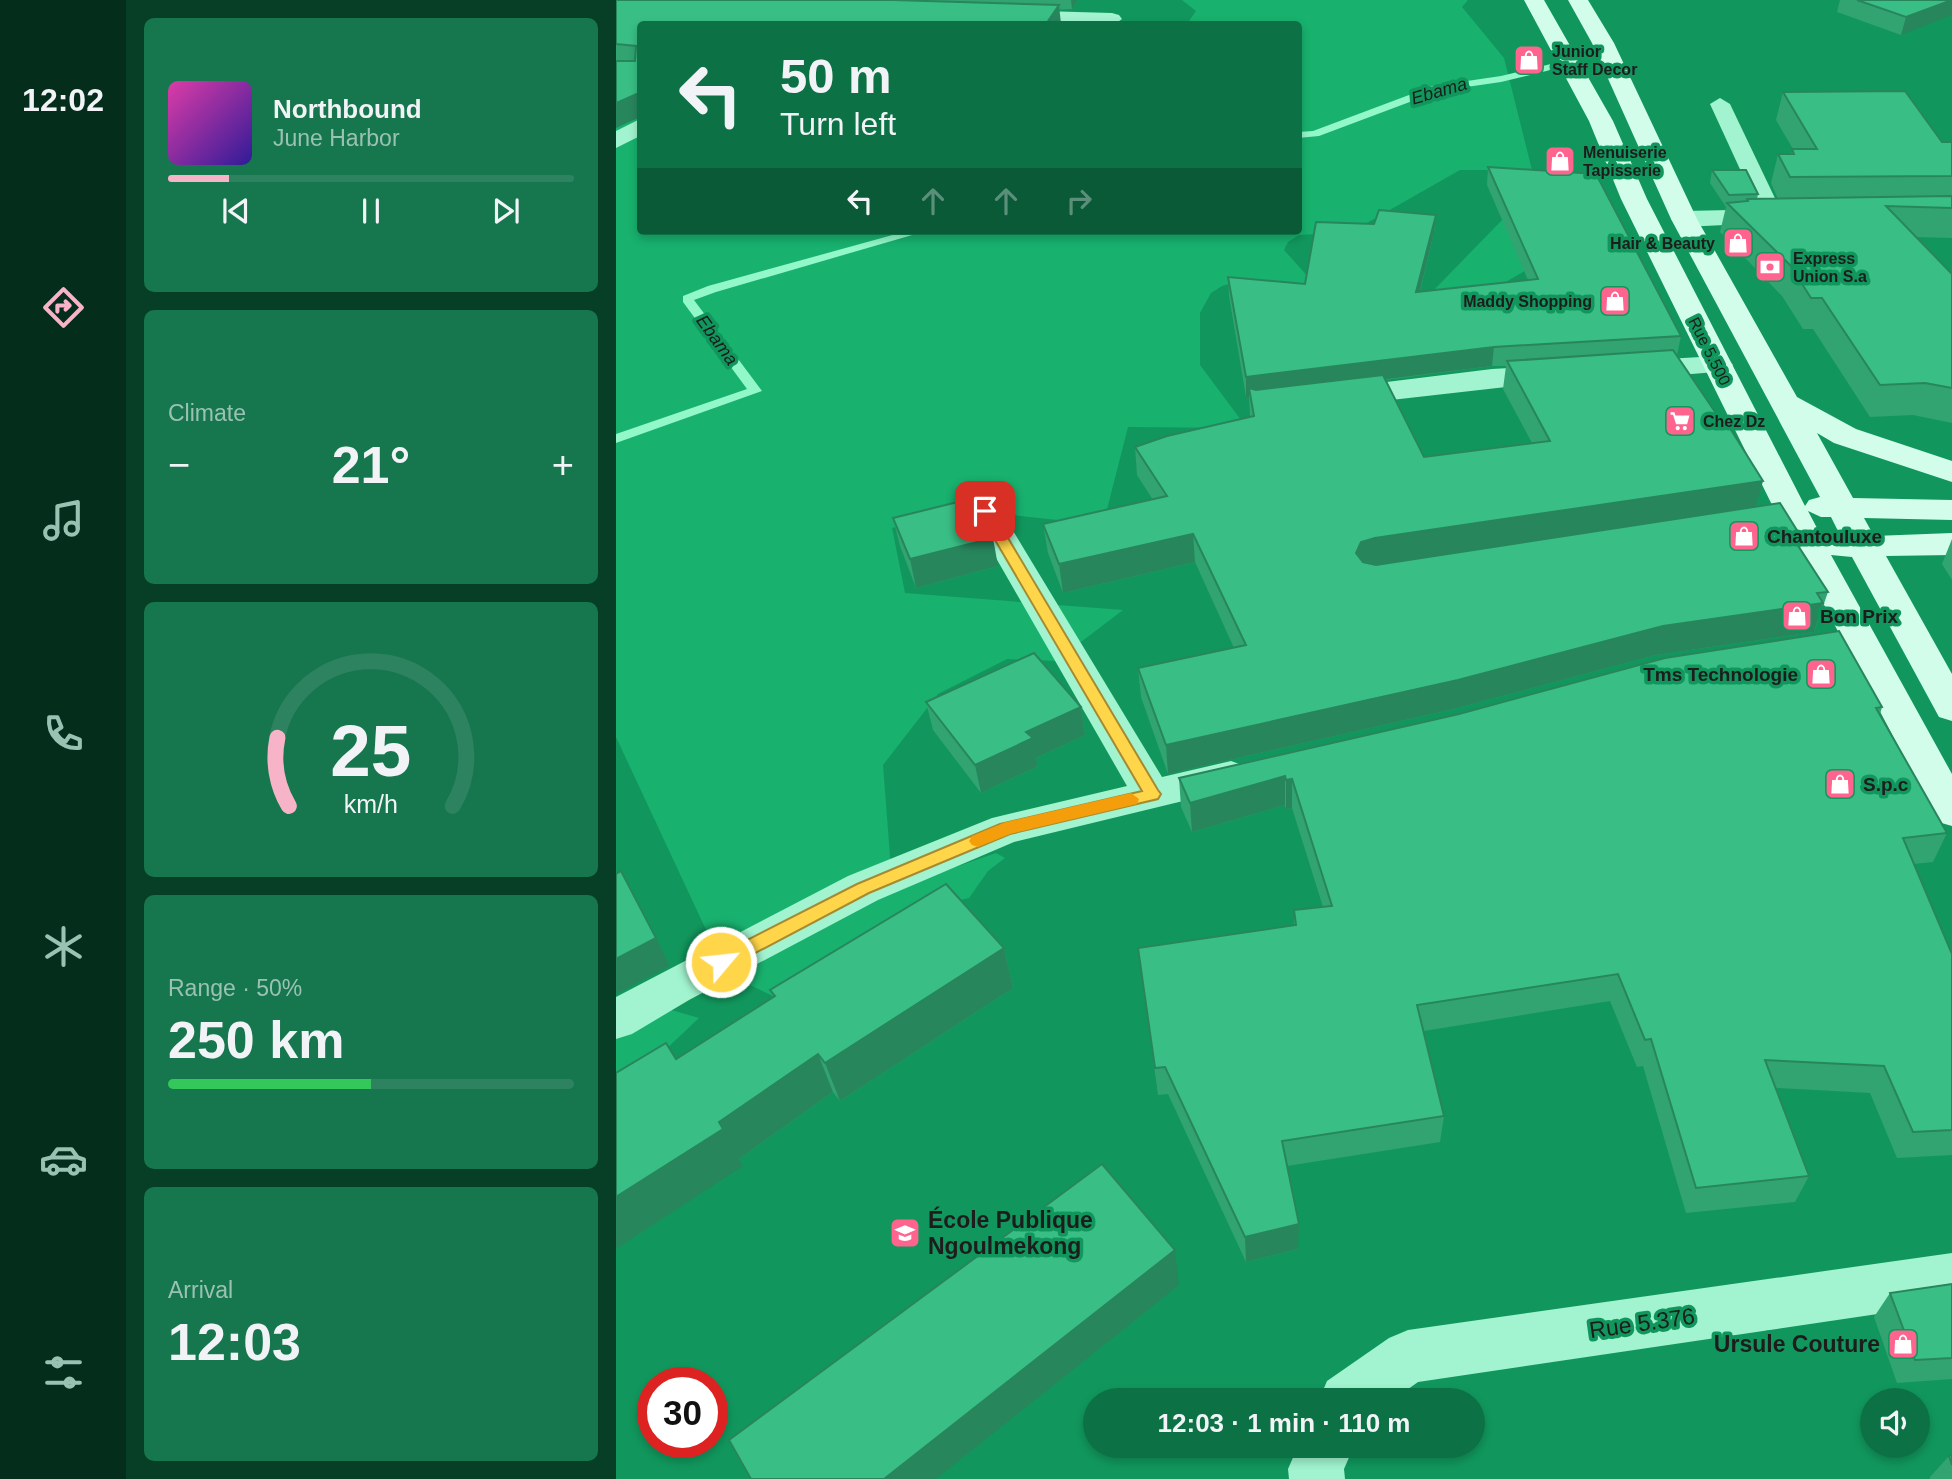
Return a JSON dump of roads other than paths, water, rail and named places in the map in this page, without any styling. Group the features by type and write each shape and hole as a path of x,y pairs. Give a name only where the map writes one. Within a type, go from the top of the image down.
{"main road":[{"name":"Rue 5.500","path":"1534,0 1595,110 1634,200 1717,365 1783,515 1811,547 1952,811"},
{"path":"1578,0 1603,43 1680,208 1952,708"},
{"path":"1785,403 1845,436 1952,472"},
{"path":"1783,515 1842,507 1952,510"},
{"path":"1811,547 1952,544"}],"street":[{"path":"990,16 1112,19"},
{"path":"616,141 637,128"},
{"path":"1680,208 1785,217"},
{"path":"1312,400 1492,378 1717,365"},
{"path":"985,511 1152,794"},
{"path":"1820,645 1862,640"},
{"path":"616,1020 685,981 875,883 1006,829 1267,767"},
{"name":"Rue 5.376","path":"1364,1388 1409,1357 1952,1278"},
{"path":"1317,1479 1316,1469 1321,1458"}],"lane":[{"path":"1720,104 1785,217"}],"waterway":[{"name":"Ebama","path":"1302,135 1315,134 1437,88 1501,79 1584,59"},
{"name":"Ebama","path":"616,439 755,391 687,299 712,289 906,235"}],"place":[{"name":"Junior Staff Decor","path":"1529,60"},
{"name":"Menuiserie Tapisserie","path":"1560,161"},
{"name":"Hair & Beauty","path":"1738,243"},
{"name":"Express Union S.a","path":"1770,267"},
{"name":"Maddy Shopping","path":"1615,301"},
{"name":"Chez Dz","path":"1680,421"},
{"name":"Chantouluxe","path":"1744,536"},
{"name":"Bon Prix","path":"1797,616"},
{"name":"Tms Technologie","path":"1821,674"},
{"name":"S.p.c","path":"1840,784"},
{"name":"École Publique Ngoulmekong","path":"905,1233"},
{"name":"Ursule Couture","path":"1903,1344"}]}
